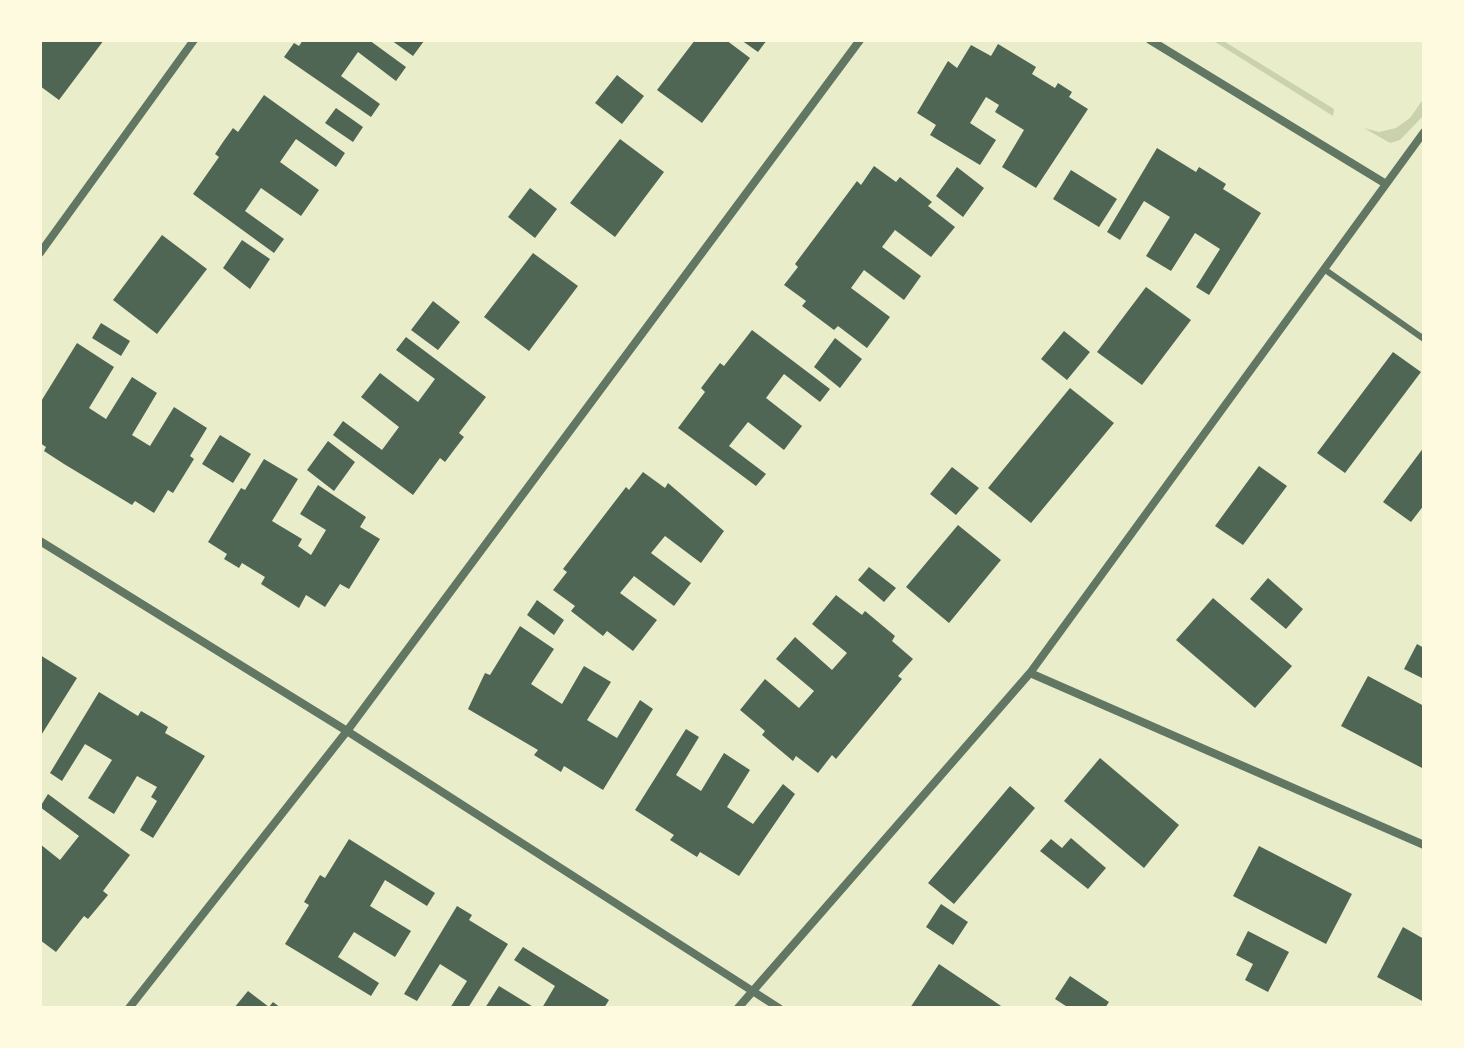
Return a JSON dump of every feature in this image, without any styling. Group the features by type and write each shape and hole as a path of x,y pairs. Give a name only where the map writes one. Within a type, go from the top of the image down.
{"street":[{"path":"40,253 194,40"},
{"path":"129,1008 347,731 860,40"},
{"path":"1150,40 1386,184"},
{"path":"738,1008 1030,673 1424,132"},
{"path":"40,541 347,731 779,1008"},
{"path":"1030,673 1424,845"}],"lane":[{"path":"1324,269 1424,339"}],"green space":[{"path":"1212,40 1222,40 1334,109 1333,116"},
{"path":"1424,98 1424,115 1400,140 1390,143 1364,128 1379,132 1396,128 1410,118"}],"building":[{"path":"40,40 104,40 59,100 40,86"},
{"path":"303,40 369,40 406,67 396,81 358,52 341,76 380,104 371,117 284,57 294,43 299,46"},
{"path":"391,40 422,40 424,41 413,56"},
{"path":"695,40 726,40 750,58 702,123 657,90"},
{"path":"741,40 767,40 758,52"},
{"path":"998,44 1036,67 1032,74 1055,88 1058,83 1072,92 1069,97 1088,109 1036,188 1002,167 1024,130 995,112 999,105 986,97 970,123 996,140 980,165 930,135 936,125 917,113 948,61 957,68 971,45 991,56"},
{"path":"617,75 644,96 622,124 595,103"},
{"path":"264,95 345,153 336,167 296,139 280,162 319,190 301,216 261,188 245,211 284,239 274,253 193,194 219,157 215,154 233,128 238,132"},
{"path":"336,108 363,127 353,142 325,123"},
{"path":"620,139 664,172 615,237 570,203"},
{"path":"1157,148 1196,172 1199,167 1226,184 1223,189 1261,213 1209,295 1196,287 1220,249 1195,233 1171,271 1146,256 1170,217 1144,201 1120,240 1107,232"},
{"path":"874,166 896,182 900,177 932,202 928,206 955,227 931,257 895,230 882,247 921,276 904,300 864,270 851,288 890,317 867,348 838,326 834,330 802,306 806,301 784,285 798,267 795,264 857,181 861,185"},
{"path":"957,167 984,188 963,217 936,196"},
{"path":"1071,170 1117,199 1099,227 1053,199"},
{"path":"530,188 557,209 535,238 508,217"},
{"path":"162,235 207,269 157,334 113,300"},
{"path":"242,240 270,259 250,289 223,268"},
{"path":"533,253 578,286 529,351 484,317"},
{"path":"1146,287 1191,320 1142,385 1097,352"},
{"path":"433,301 460,322 438,350 411,330"},
{"path":"101,323 130,341 121,356 92,338"},
{"path":"752,330 830,389 820,402 784,374 766,398 802,426 784,450 748,422 729,446 766,474 756,486 678,428 705,392 701,388 720,363 724,366"},
{"path":"1064,331 1090,352 1067,380 1041,359"},
{"path":"406,337 486,397 459,433 464,437 445,462 440,458 413,495 333,435 343,421 382,450 399,427 361,397 380,373 418,402 435,379 396,350"},
{"path":"835,338 862,359 840,388 814,367"},
{"path":"77,343 114,367 89,408 106,419 132,377 157,393 132,435 150,446 174,407 207,428 190,456 194,459 173,493 168,490 154,513 135,501 132,505 64,464 44,451 46,447 40,443 40,403"},
{"path":"1393,352 1421,372 1345,473 1317,453"},
{"path":"1070,388 1114,423 1031,523 988,488"},
{"path":"220,435 251,454 233,483 202,464"},
{"path":"328,441 355,462 334,491 307,470"},
{"path":"1424,447 1424,505 1411,522 1383,502"},
{"path":"264,459 298,479 272,521 302,539 298,546 311,555 326,530 300,514 318,485 366,517 360,527 380,539 349,589 340,584 325,607 306,595 299,608 261,584 265,577 242,563 239,568 224,559 227,554 208,542 241,488 245,490"},
{"path":"1259,466 1287,486 1243,545 1215,526"},
{"path":"952,467 979,488 956,515 930,494"},
{"path":"643,472 665,488 668,483 724,531 701,563 665,536 651,553 691,583 674,606 634,576 620,593 657,620 633,651 607,631 603,636 571,611 575,606 553,590 567,572 563,569 626,487 629,490"},
{"path":"958,525 1001,560 949,623 906,587"},
{"path":"869,567 896,588 884,602 858,580"},
{"path":"1268,578 1303,609 1286,629 1250,599"},
{"path":"836,595 862,615 865,611 895,636 892,641 913,659 898,676 902,679 836,759 832,755 818,773 796,756 793,761 762,735 765,731 740,710 765,679 799,708 814,691 776,659 795,637 832,670 847,653 812,624"},
{"path":"1213,598 1292,666 1255,708 1176,640"},
{"path":"537,600 564,620 554,635 527,615"},
{"path":"520,626 554,649 531,684 562,704 584,666 611,682 587,720 617,738 640,700 653,709 603,790 564,766 561,772 534,755 538,750 468,709 485,673 490,675"},
{"path":"1417,644 1424,648 1424,679 1404,669"},
{"path":"40,655 77,678 40,737"},
{"path":"1368,676 1424,706 1424,769 1341,726"},
{"path":"99,692 138,716 141,711 155,719 168,727 165,733 205,756 153,838 140,830 157,801 151,797 157,787 137,776 114,814 88,798 112,760 85,744 62,781 50,773"},
{"path":"686,729 699,737 676,775 701,791 724,753 750,770 727,807 753,824 783,784 795,794 739,876 700,852 697,857 670,840 674,835 635,810"},
{"path":"1100,758 1179,825 1144,868 1064,801"},
{"path":"1010,786 1035,808 954,904 928,883"},
{"path":"48,794 130,855 103,891 108,895 88,919 84,916 56,952 40,940 40,844 60,860 79,836 40,807"},
{"path":"1071,838 1106,868 1088,889 1040,851 1051,839 1062,848"},
{"path":"349,839 435,893 427,906 385,880 370,906 411,931 395,957 354,932 338,957 379,983 371,996 285,944 309,905 304,902 320,875 325,878"},
{"path":"1259,846 1352,894 1326,944 1233,896"},
{"path":"941,904 968,922 953,945 926,927"},
{"path":"457,906 472,915 469,920 508,944 468,1008 450,1008 467,981 440,964 417,1001 404,994"},
{"path":"1403,927 1424,939 1424,1002 1377,977"},
{"path":"1248,931 1289,952 1268,992 1245,980 1253,964 1236,955"},
{"path":"523,947 609,1000 604,1008 542,1008 555,986 514,960"},
{"path":"939,964 985,995 1004,1008 910,1008"},
{"path":"1070,976 1109,1002 1105,1008 1069,1008 1055,999"},
{"path":"499,986 535,1008 485,1008"},
{"path":"248,991 269,1007 273,1002 281,1008 234,1008"}]}
